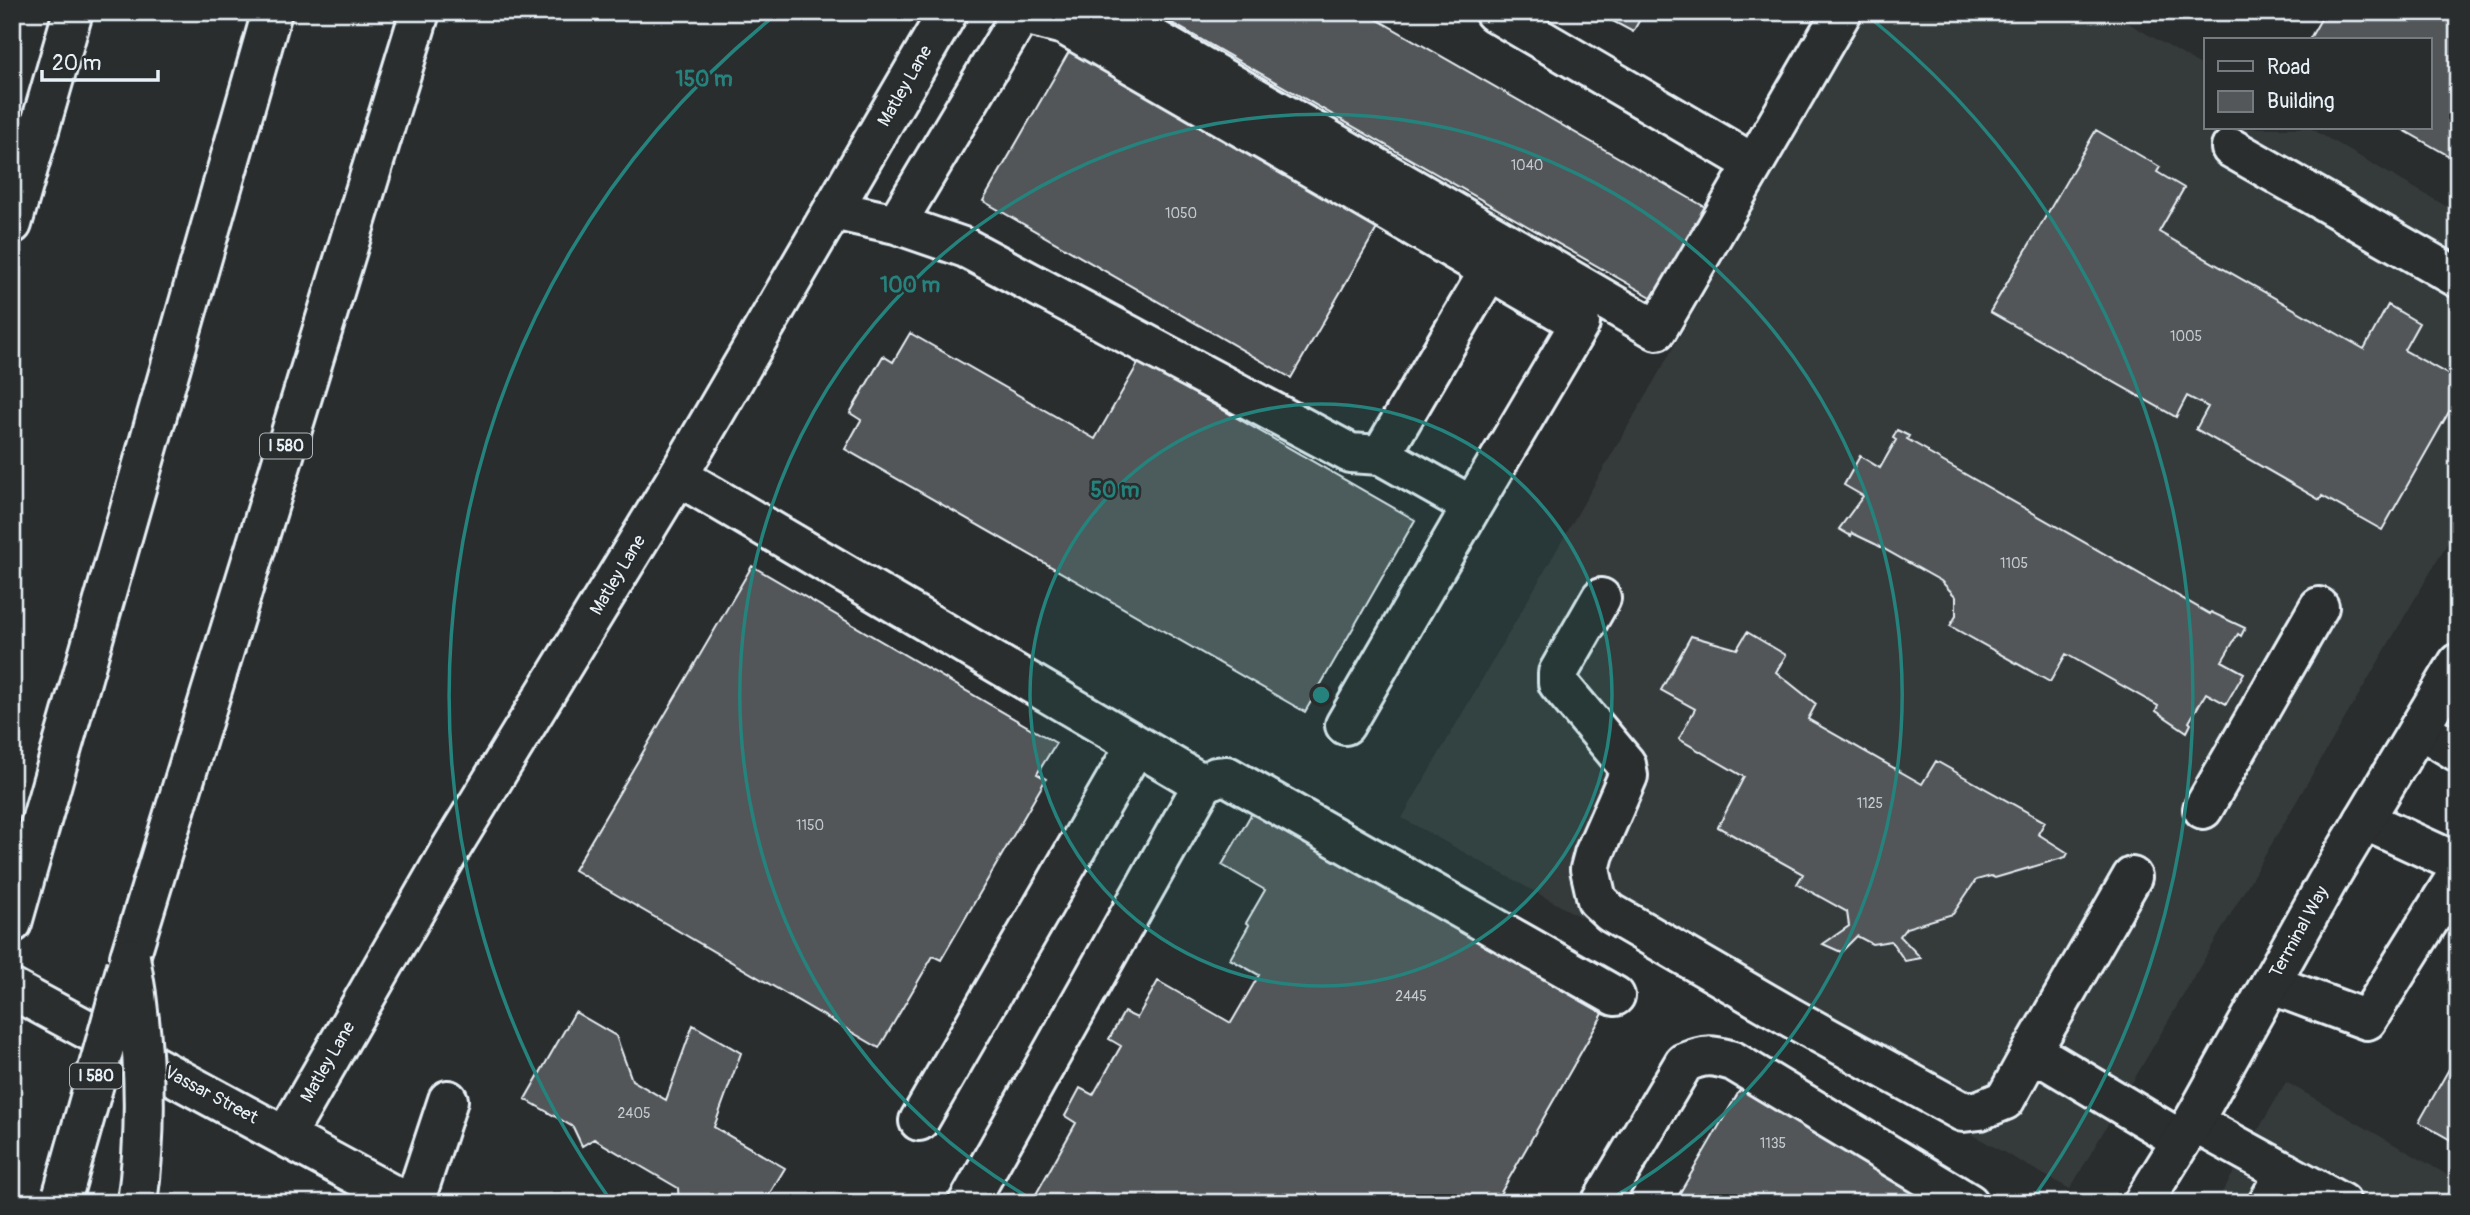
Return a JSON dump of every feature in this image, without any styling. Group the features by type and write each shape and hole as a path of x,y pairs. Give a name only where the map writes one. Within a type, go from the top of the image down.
{"main road":[{"path":"12,224 73,12"},
{"path":"12,923 272,12"},
{"name":"I 580","path":"62,1199 152,881 420,12"},
{"name":"Matley Lane","path":"286,1135 450,850 678,476 948,12"},
{"path":"1108,12 1657,330 1842,12"},
{"path":"1494,12 1754,164"},
{"path":"896,224 1019,13 1064,25 1580,324 1345,725"},
{"path":"2231,148 2458,278"},
{"path":"833,210 896,224 966,247 1350,453 1381,455 1472,506"},
{"path":"1381,455 1489,271"},
{"path":"678,476 1203,784"},
{"path":"1601,598 1558,673 1558,683 1626,764 1628,776 1594,854 1591,869 1598,900 1611,913 1792,1018 1963,1112 1980,1110 2004,1100 2132,877"},
{"path":"2203,809 2319,607"},
{"name":"Terminal Way","path":"2143,1203 2187,1131 2327,881 2458,663"},
{"path":"2419,728 2458,752"},
{"path":"919,1121 1136,745"},
{"path":"968,1203 1203,784 1216,777 1227,776 1615,996"},
{"path":"2364,820 2458,863"},
{"path":"2270,985 2367,1020 2458,874"},
{"path":"130,957 140,1010 144,1062 145,1114 137,1203"},
{"name":"Vassar Street","path":"12,989 408,1203"},
{"path":"2032,1051 2187,1131 2276,1187 2342,1203"},
{"path":"1601,1203 1684,1063 1701,1055 1733,1061 1961,1201"},
{"path":"414,1203 447,1100"}],"shaded area":[{"path":"1867,12 2109,12 2204,67 2204,130 2313,130 2458,213 2458,525 2070,1189 1402,818"},
{"path":"2286,1082 2458,1181 2458,1203 2216,1203"}],"building":[{"path":"1153,12 1364,12 1712,211 1660,302"},
{"path":"1596,12 1644,12 1633,32"},
{"path":"2325,12 2458,12 2458,161 2404,130 2432,130 2432,38 2310,38"},
{"path":"1071,48 1379,225 1291,378 983,201"},
{"path":"2096,130 2160,167 2157,172 2184,188 2159,232 2364,349 2388,305 2419,323 2404,350 2458,380 2458,396 2382,530 2322,496 2320,500 2196,429 2208,407 2187,396 2176,417 1990,312"},
{"path":"910,333 1095,439 1139,362 1415,520 1305,712 845,449 861,420 850,413 883,356 893,362"},
{"path":"1897,430 1909,436 1907,439 1928,453 2210,614 2211,612 2245,628 2241,636 2238,634 2222,661 2244,673 2226,704 2206,693 2189,722 2191,724 2187,732 2156,711 2158,706 2066,654 2050,682 1950,626 1956,616 1956,597 1941,581 1875,544 1839,529 1863,496 1844,485 1860,456 1880,468 1896,440 1893,438"},
{"path":"752,566 1056,743 1037,774 1046,779 941,960 933,956 879,1048 574,870"},
{"path":"1747,632 1786,655 1776,672 1816,704 1808,719 1922,784 1936,761 2045,822 2038,834 2068,853 2066,857 1995,878 1991,876 1976,880 1953,914 1906,928 1900,936 1921,958 1905,961 1891,941 1872,944 1857,936 1841,952 1823,944 1849,926 1847,912 1797,884 1803,874 1718,827 1744,777 1679,739 1695,709 1661,690 1691,636 1737,649"},
{"path":"1253,811 1604,1012 1495,1203 1031,1203 1076,1123 1065,1116 1080,1088 1093,1095 1121,1046 1109,1039 1124,1012 1137,1018 1158,981 1231,1023 1259,975 1230,959 1265,890 1222,865"},
{"path":"575,1012 616,1036 632,1080 666,1100 693,1025 741,1053 714,1127 785,1168 764,1203 679,1203 678,1188 594,1139 582,1146 573,1127 525,1099"},
{"path":"2458,1053 2458,1144 2419,1122"},
{"path":"1741,1088 1931,1198 1929,1203 1674,1203"}]}
